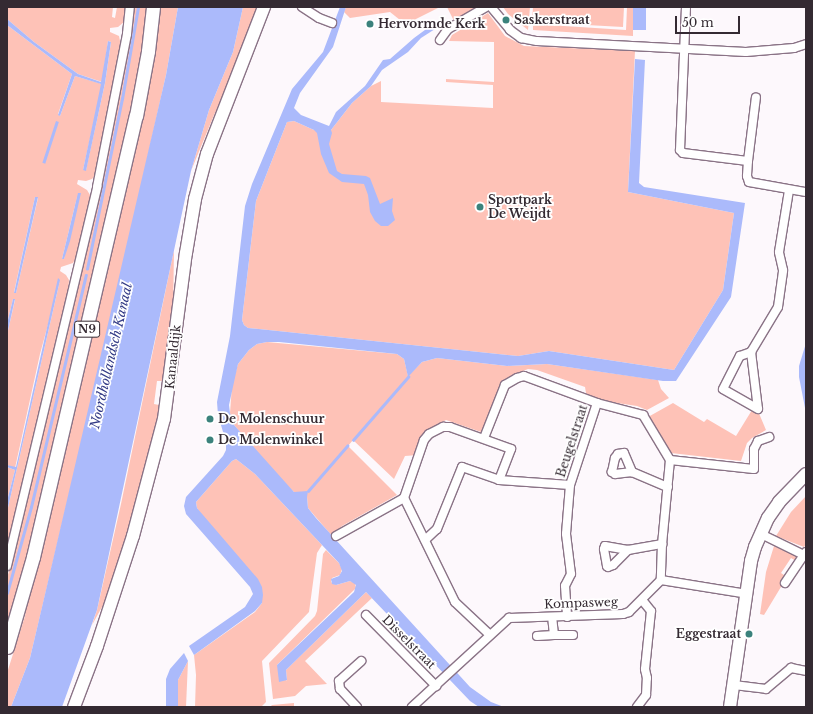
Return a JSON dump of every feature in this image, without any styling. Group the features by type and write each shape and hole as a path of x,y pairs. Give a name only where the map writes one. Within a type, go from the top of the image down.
{"main road":[{"name":"N9","path":"7,647 35,549 136,116 148,51 153,7"}],"street":[{"path":"7,566 97,187 127,34 130,7"},
{"name":"Kanaaldijk","path":"74,707 97,646 133,536 164,419 186,253 195,199 207,154 264,7"},
{"path":"302,7 319,18 332,23"},
{"path":"440,40 448,29 486,7"},
{"path":"491,7 510,30 521,38 538,41 746,52 794,48 806,44"},
{"path":"686,7 680,150 683,153 748,161"},
{"path":"756,97 748,161 747,176 749,182 806,192"},
{"path":"751,352 740,356 724,388 758,409 751,352 778,307 783,270 779,252 789,190"},
{"name":"Beugelstraat","path":"484,438 505,385 517,378 524,376 597,403 570,485 566,534 571,574 565,586 567,616"},
{"path":"597,403 643,415 670,460 662,544 661,580 747,594"},
{"path":"336,536 404,498 424,440 430,434 443,427 450,427 484,438 511,449 500,480"},
{"path":"670,460 754,469 754,449 758,441 769,437"},
{"path":"425,540 437,529 462,467 500,480 570,485"},
{"path":"632,472 668,487"},
{"path":"730,707 752,561 760,534 779,502 806,474"},
{"path":"404,498 455,602 490,635"},
{"path":"760,534 805,554 786,584"},
{"path":"628,550 662,544"},
{"name":"Kompasweg","path":"436,686 509,618 623,614 629,612 661,580"},
{"path":"637,707 646,695 647,678 645,669 651,611 642,600"},
{"name":"Disselstraat","path":"366,615 436,686"},
{"path":"552,617 554,635"},
{"path":"537,636 573,635"},
{"path":"357,707 340,689 339,682 361,660"},
{"path":"734,685 766,689 791,668 806,671"},
{"path":"412,707 436,686"},
{"path":"420,700 425,707"}],"shaded area":[{"path":"7,7 113,7 112,17 115,18 117,7 127,7 124,22 118,27 110,28 110,32 119,36 121,46 96,174 92,179 86,181 78,180 77,184 87,190 90,195 90,202 76,257 73,263 61,267 60,271 66,275 69,280 68,292 11,538 7,540 7,512 60,280 40,354 15,468 7,465 7,335 15,300 13,299 7,324 7,25 72,74 58,114 60,116 75,76 102,84 83,170 86,170 105,83 111,42 108,41 102,82 78,74 34,42 7,19","holes":["78,193 64,259 62,259","35,197 38,198 16,293 14,292"]},
{"path":"133,7 148,7 142,58 133,104 41,501 7,630 7,578 20,534 46,414 101,186 129,46"},
{"path":"159,7 178,7 166,75 115,301 30,658 11,707 7,707 7,673 25,616 27,600"},
{"path":"243,7 259,7 240,58 191,171 209,110 233,52"},
{"path":"346,7 440,7 412,21 406,21 400,20 390,12 350,18 344,12"},
{"path":"447,7 476,7 454,21"},
{"path":"503,7 530,7 528,30 508,14"},
{"path":"533,7 624,7 623,27 532,22"},
{"path":"627,7 633,7 633,36 533,30 533,24 626,30"},
{"name":"Sportpark De Weijdt","path":"488,13 505,36 524,46 635,51 628,192 734,213 723,290 674,370 549,351 518,356 248,328 244,325 242,320 256,201 287,122 294,121 314,130 331,130 352,103 371,86 381,81 381,102 493,108 493,85 446,82 446,79 494,82 494,42 449,41 452,35"},
{"path":"174,250 173,312 163,381 157,381 154,404 159,405 157,418 129,530 107,598 92,625 97,610 121,504"},
{"path":"267,342 397,354 404,359 408,376 422,362 437,358 507,366 547,364 658,380 661,389 669,398 647,410 637,406 591,399 586,393 585,387 537,370 528,369 515,374 503,383 484,433 446,420 425,431 418,455 405,456 394,479 353,440 348,446 397,495 342,526 332,536 308,508 307,497 294,492 285,484 234,425 230,413 232,385 238,364 249,350 257,344"},
{"path":"673,403 704,422 707,419 736,436 752,410 758,411 766,430 752,438 747,443 741,461 671,453 648,417"},
{"path":"236,459 255,474 322,545 317,553 309,612 262,661 266,702 261,707 195,707 196,675 194,655 255,612 262,603 197,508 196,502 232,461"},
{"path":"7,467 15,470 7,501"},
{"path":"806,496 806,544 804,547 776,536 791,512"},
{"path":"774,546 798,557 796,561 791,558 781,573 787,577 764,615 760,614 766,572"},
{"path":"326,550 339,563 342,569 340,575 332,578 331,582 336,585 350,581 355,583 356,588 277,665 287,681 286,670 290,666 366,592 372,598 305,661 327,684 306,686 295,696 273,699 269,663 315,616 317,611 323,554"},
{"path":"188,661 186,707 178,707 178,680"},
{"path":"294,703 294,707 270,707 272,705"}],"water":[{"name":"Noordhollandsch Kanaal","path":"178,7 243,7 233,52 209,110 191,171 97,610 62,707 11,707 30,658 166,75"},
{"path":"340,7 346,7 333,47 300,93 294,108 301,115 329,126 336,112 365,86 383,60 390,59 414,38 440,19 444,17 446,22 421,38 408,52 382,70 371,86 352,103 331,130 332,133 329,144 337,171 342,174 366,176 370,178 380,204 393,198 392,211 395,220 388,226 381,226 375,221 370,212 368,195 364,184 342,182 329,173 321,154 317,133 314,130 294,121 287,122 256,201 242,320 244,325 248,328 518,356 549,351 674,370 723,290 734,213 628,192 635,59 645,60 639,183 644,187 745,203 731,297 676,381 663,381 547,364 507,366 437,358 422,362 408,377 404,359 397,354 279,342 257,344 249,350 238,364 229,405 234,425 294,492 308,491 308,508 316,518 470,687 491,702 504,707 479,707 470,701 366,592 286,670 287,680 279,682 277,665 354,592 356,585 350,581 336,585 332,584 331,579 339,576 342,571 339,563 255,474 236,459 232,461 196,502 197,508 258,579 262,587 262,603 255,611 194,655 189,646 245,607 253,594 250,587 186,514 184,506 186,497 223,456 226,450 226,442 218,415 217,402 230,336 245,206 252,184 292,89 323,52"},
{"path":"633,7 646,7 646,30 633,30"},
{"path":"7,19 34,42 78,74 101,82 108,41 111,42 105,83 86,171 83,170 101,84 75,76 60,116 58,115 72,74 7,25"},
{"path":"56,121 59,122 45,164 42,163"},
{"path":"78,193 81,193 70,241 64,259 62,259"},
{"path":"35,197 38,197 16,293 14,293"},
{"path":"58,278 60,280 7,512 7,501 15,470 7,467 7,465 16,467"},
{"path":"13,299 15,299 7,335 7,324"},
{"path":"806,343 806,413 799,377 799,366"},
{"path":"184,653 188,661 178,680 178,707 166,707 166,679 170,669"}],"waterway":[{"path":"87,269 122,99 138,7"},
{"path":"7,593 31,507 86,275"},
{"path":"353,440 408,377"},
{"path":"308,491 347,446"}],"place":[{"name":"Saskerstraat","path":"506,20"},
{"name":"Hervormde Kerk","path":"370,24"},
{"name":"Sportpark De Weijdt","path":"480,207"},
{"name":"De Molenschuur","path":"210,419"},
{"name":"De Molenwinkel","path":"210,440"},
{"name":"Eggestraat","path":"749,634"}]}
